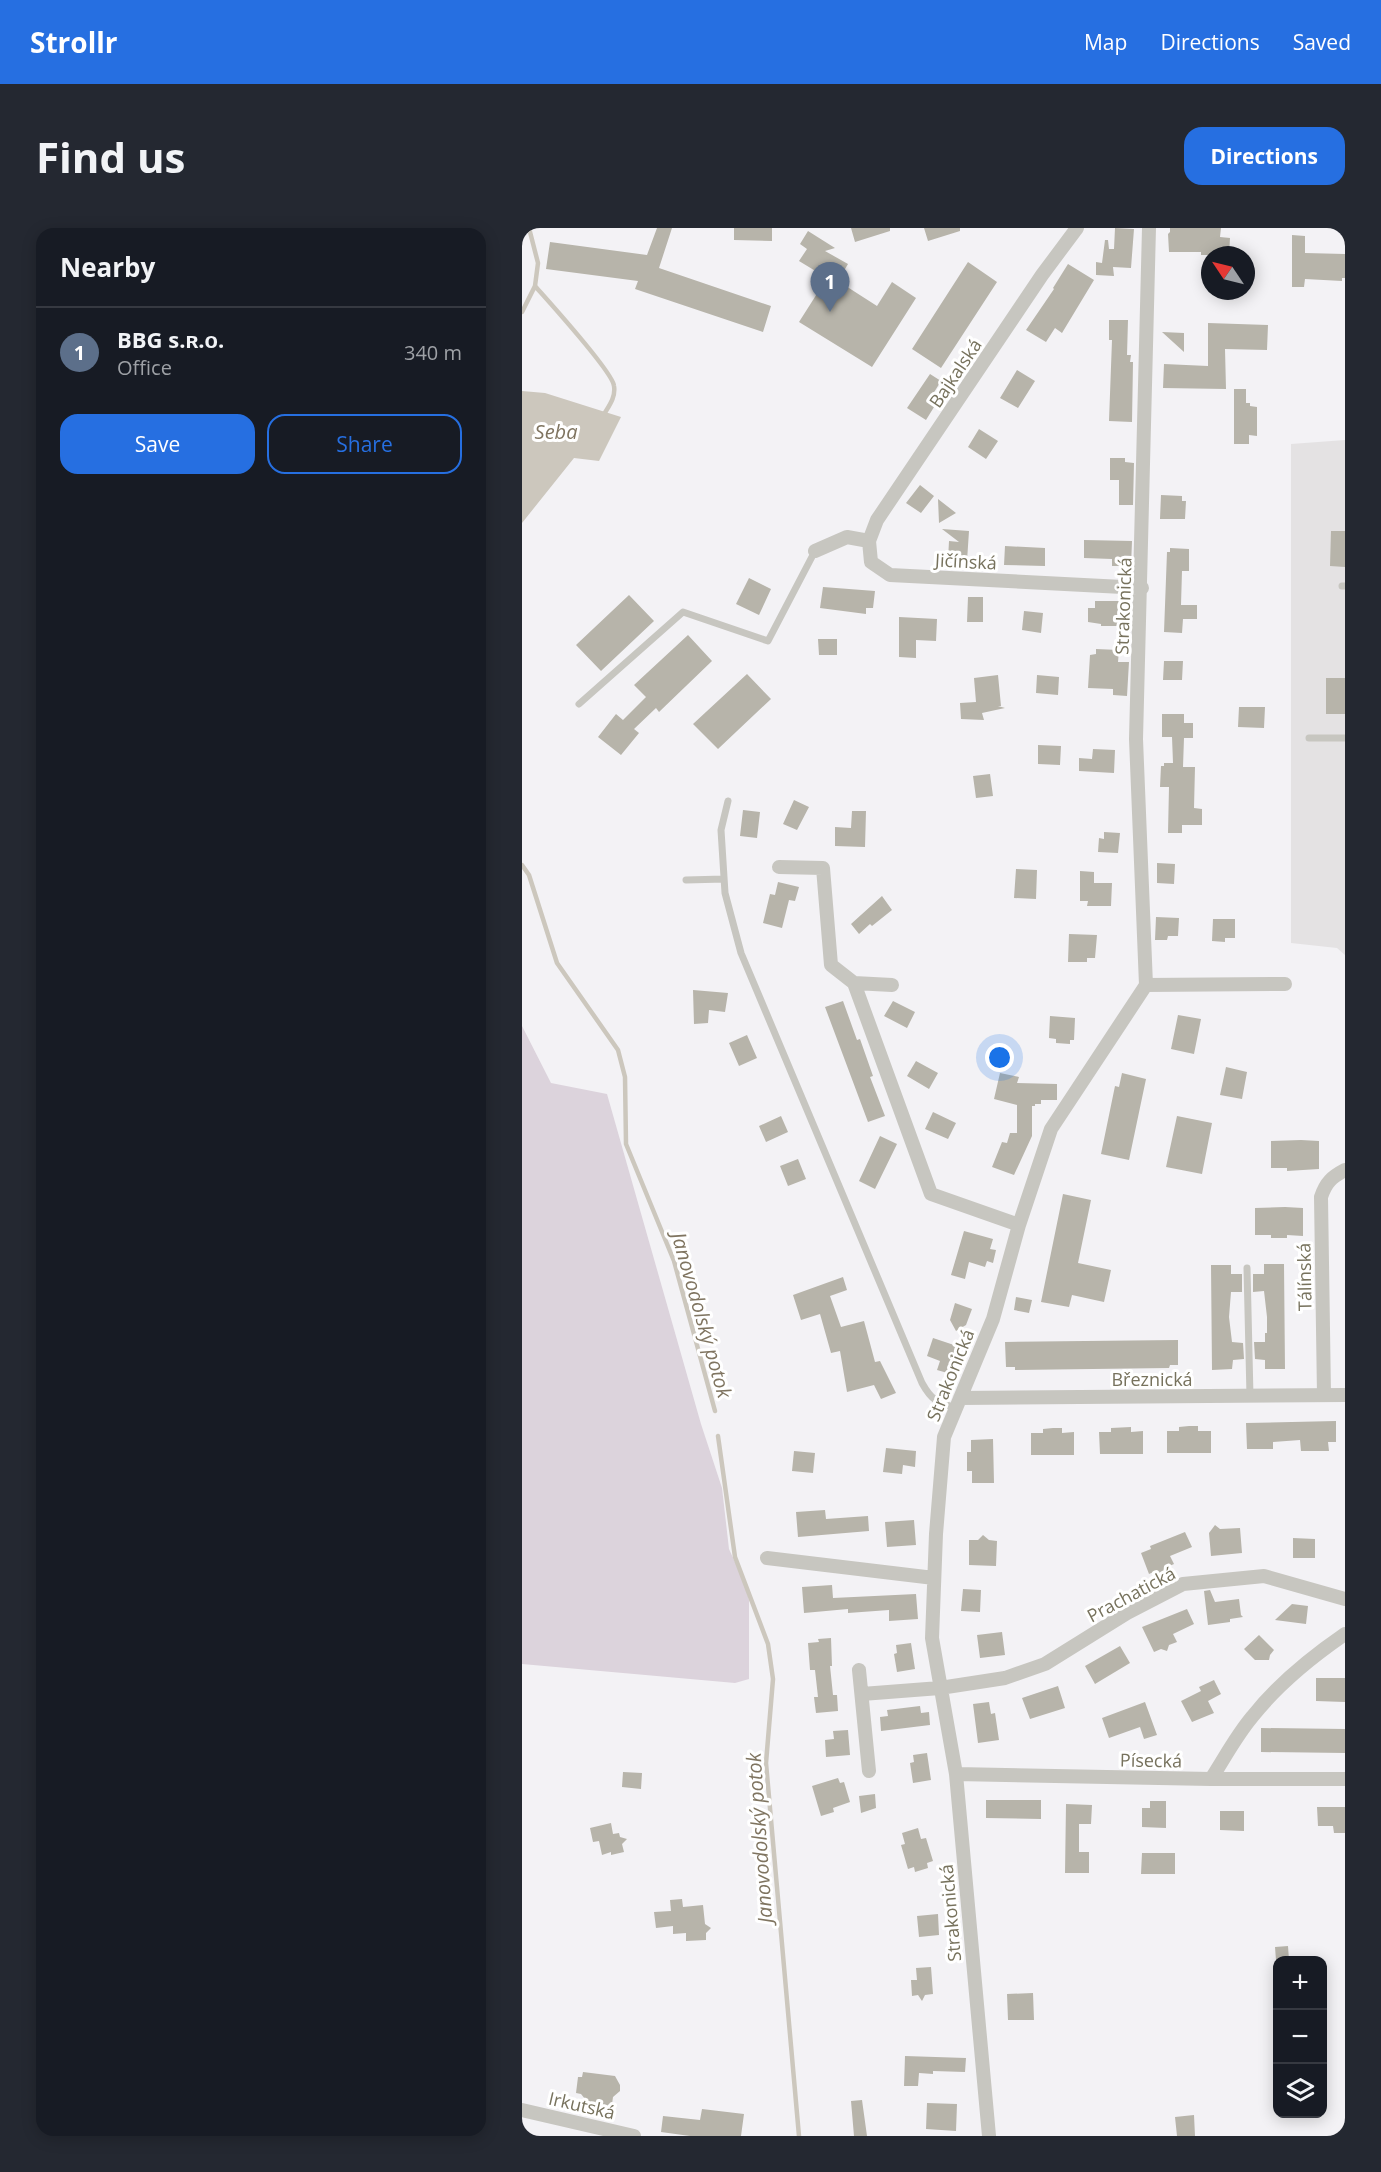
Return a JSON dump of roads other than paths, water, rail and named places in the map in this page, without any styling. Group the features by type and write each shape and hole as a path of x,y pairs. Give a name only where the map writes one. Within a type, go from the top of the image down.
{"street":[{"name":"Bajkalská","path":"869,541 876,520 1042,275 1077,228"},
{"name":"Strakonická","path":"989,2136 956,1774 932,1638 944,1437 993,1319 1019,1225 1051,1129 1146,985 1137,739 1149,228"},
{"path":"815,551 847,537 869,541"},
{"name":"Jičínská","path":"869,541 871,562 890,575 1142,588"},
{"path":"779,867 824,868 831,965 854,984 931,1194 1019,1225"},
{"path":"854,984 892,985"},
{"path":"1146,985 1285,984"},
{"name":"Tálínská","path":"1324,1395 1321,1197 1325,1184 1334,1175 1345,1170"},
{"name":"Březnická","path":"958,1403 1345,1395"},
{"path":"767,1558 934,1578"},
{"name":"Prachatická","path":"940,1688 1005,1677 1045,1664 1127,1613 1183,1584 1264,1576 1345,1599"},
{"path":"1211,1779 1250,1719 1280,1685 1315,1654 1345,1634"},
{"path":"860,1670 869,1771"},
{"path":"862,1694 940,1688"},
{"name":"Písecká","path":"956,1774 1345,1779"},
{"name":"Irkutská","path":"522,2110 634,2136"}],"lane":[{"path":"579,704 683,612 768,641 815,551"},
{"path":"1309,738 1345,738"},
{"path":"728,801 721,830 725,893 741,953 922,1383 929,1396 936,1401 958,1403"},
{"path":"686,880 724,879"},
{"path":"1246,1268 1250,1396"}],"water":[{"name":"Seba","path":"522,391 545,393 621,417 599,461 574,458 522,523"}],"waterway":[{"name":"Janovodolský potok","path":"522,312 535,286 538,263 529,228"},
{"path":"535,286 611,378 614,394 603,416"},
{"name":"Janovodolský potok","path":"522,865 529,875 557,963 618,1050 625,1077 626,1144 674,1261 715,1411"},
{"name":"Janovodolský potok","path":"718,1436 735,1557 768,1644 773,1679 766,1763 799,2136"}],"place":[{"name":"BBG s.ʀ.ᴏ.","path":"830,312"}]}
